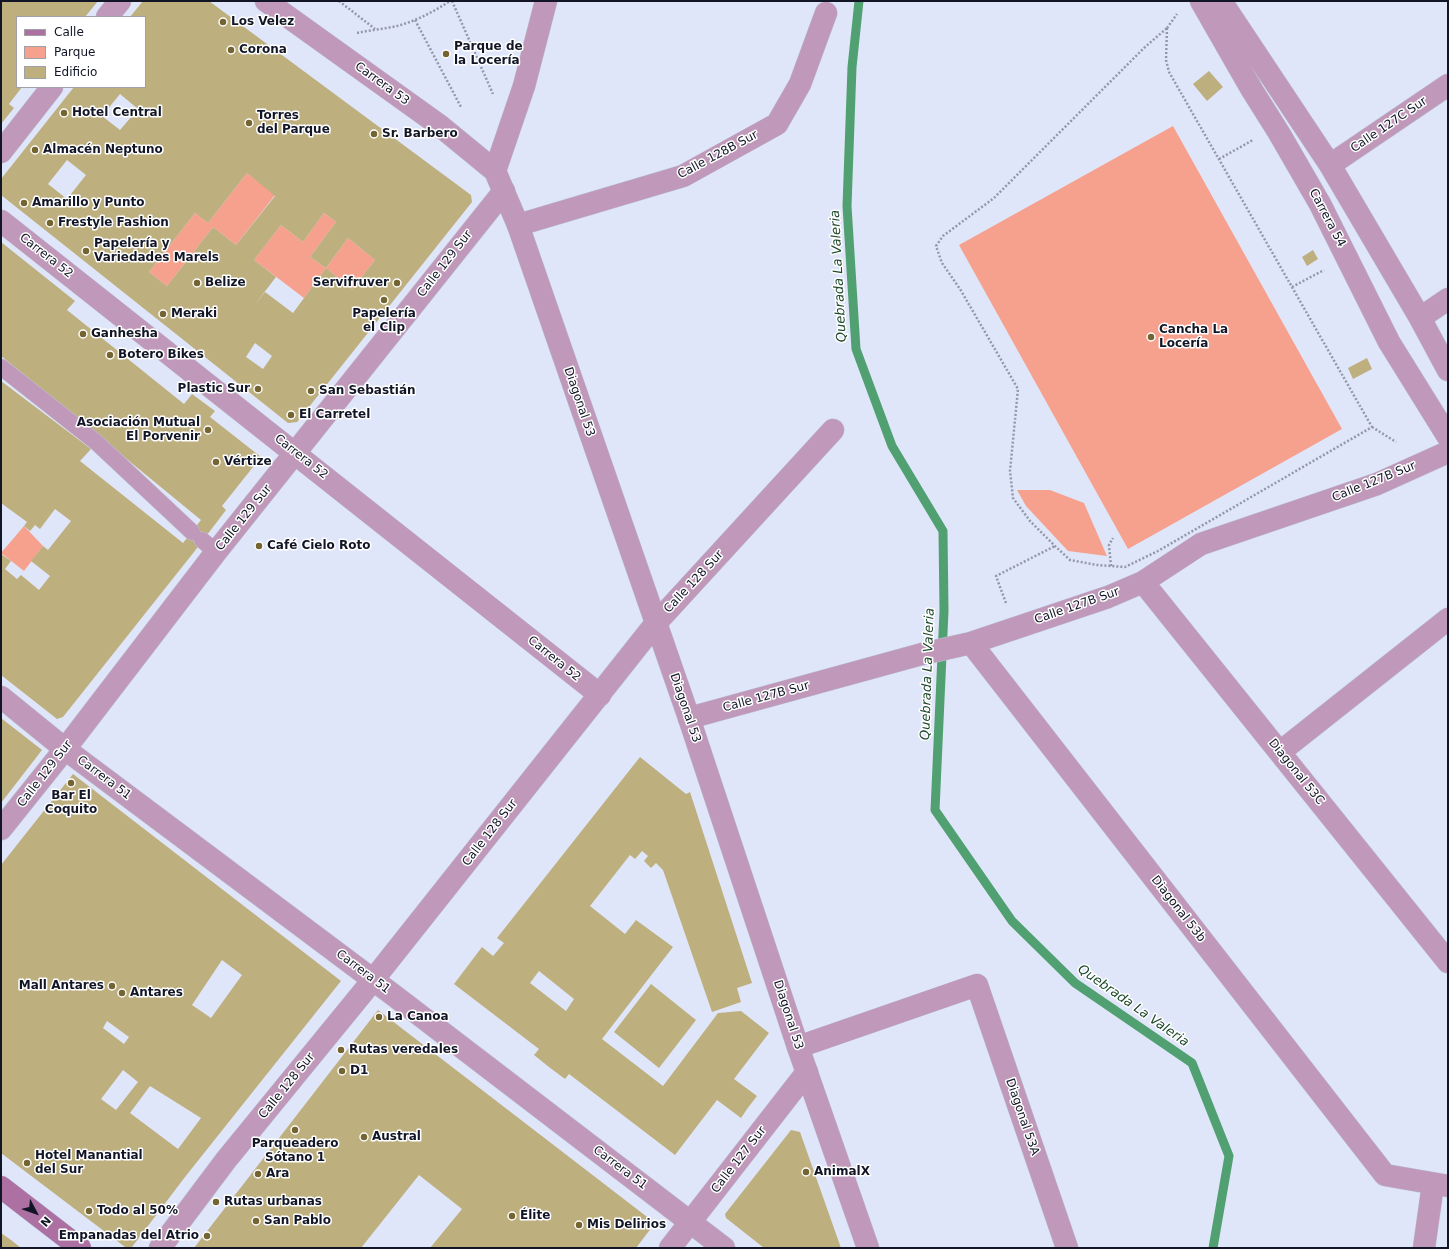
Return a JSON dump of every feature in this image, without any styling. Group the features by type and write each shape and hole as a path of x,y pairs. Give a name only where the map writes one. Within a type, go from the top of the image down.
{"main road":[{"path":"1,1188 80,1248"}],"street":[{"path":"108,16 120,1"},
{"name":"Carrera 53","path":"266,1 439,125 495,171"},
{"path":"495,171 524,86 546,1"},
{"name":"Carrera 54","path":"1201,1 1320,204 1389,342 1448,437"},
{"path":"1221,1 1330,165 1420,318 1448,370"},
{"name":"Calle 128B Sur","path":"518,225 683,176 776,124 800,84 826,13"},
{"name":"Calle 127C Sur","path":"1330,165 1448,85"},
{"path":"1,152 51,88"},
{"name":"Diagonal 53","path":"495,171 518,225 689,718 798,1047 808,1072 868,1248"},
{"name":"Calle 129 Sur","path":"1,828 65,749 203,541 296,453 504,191"},
{"name":"Carrera 52","path":"1,220 600,695"},
{"path":"1420,318 1448,299"},
{"name":"Calle 128 Sur","path":"160,1248 226,1160 373,980 656,623 833,430"},
{"name":"Calle 127B Sur","path":"689,718 922,654 967,644 1108,597 1143,582 1201,544 1377,484 1448,452"},
{"name":"Diagonal 53C","path":"1143,582 1448,962"},
{"path":"1280,752 1448,619"},
{"name":"Diagonal 53b","path":"967,644 1385,1175 1441,1185"},
{"name":"Carrera 51","path":"1,697 65,749 373,980 724,1248"},
{"name":"Diagonal 53A","path":"798,1047 977,985 1067,1248"},
{"name":"Calle 127 Sur","path":"670,1248 808,1072"},
{"path":"1424,1248 1441,1185"}],"lane":[{"path":"1,367 96,442 203,541"}],"path":[{"path":"338,1 375,29"},
{"path":"356,34 396,26 415,20 451,1 495,100"},
{"path":"1179,13 1167,28 1144,48 994,198 943,236 936,246 942,263 960,289 1018,388 1010,471 1013,498 1030,521 1070,560 1097,565 1125,567 1158,551 1372,427"},
{"path":"415,20 462,110"},
{"path":"1167,28 1166,60 1169,72 1372,427 1396,442"},
{"path":"1219,159 1257,138"},
{"path":"1292,287 1328,268"},
{"path":"1111,566 1108,545 1113,538"},
{"path":"1008,608 996,576 1055,546"}],"green space":[{"name":"Cancha La Locería","path":"1173,126 1342,429 1128,549 959,245"},
{"path":"247,173 275,195 236,245 213,227 167,286 149,272 195,213 208,223"},
{"path":"324,213 336,222 310,257 326,268 304,298 254,260 281,225 303,242"},
{"path":"348,238 375,260 352,289 326,268"},
{"path":"1017,490 1050,490 1084,503 1107,556 1068,551 1026,506"},
{"path":"24,526 43,546 24,571 1,553"}],"building":[{"path":"1,1 98,1 86,16 16,16 16,88 21,88 9,104 14,108 1,124"},
{"path":"143,1 209,1 471,195 472,202 297,422 288,423 1,195 1,179 73,88 146,88 146,16 131,16","holes":["120,94 138,109 120,130 102,116","67,160 86,175 67,199 48,184","247,173 275,196 236,245 213,227 167,286 149,272 195,213 208,223","324,213 336,222 310,257 326,268 293,313 265,292 253,307 276,277 254,260 281,225 303,242","348,238 375,260 352,289 326,268","255,343 272,356 263,369 246,357"]},
{"path":"1209,71 1223,87 1207,101 1193,84"},
{"path":"1,242 75,301 67,310 184,404 192,394 215,411 210,417 261,457 222,506 226,510 194,552 63,717 57,719 1,675 1,554 11,561 5,569 17,579 21,575 39,590 50,576 31,561 43,546 48,550 71,521 55,509 40,529 35,525 30,531 24,526 27,522 1,503 1,381 91,449 80,461 183,543 201,520 1,356"},
{"path":"1313,250 1318,259 1307,266 1302,257"},
{"path":"1367,358 1372,369 1353,379 1348,368"},
{"path":"1,718 42,750 1,803"},
{"path":"640,757 686,794 690,792 752,983 737,988 741,1002 712,1012 663,870 656,863 651,868 644,861 648,856 642,851 635,859 630,855 590,906 625,934 636,920 673,947 602,1039 663,1086 718,1013 741,1011 769,1033 734,1079 757,1096 741,1118 717,1100 675,1155 569,1074 565,1079 549,1067 534,1055 539,1049 454,984 482,947 493,956 504,943 497,938","holes":["539,971 574,999 566,1011 530,983"]},
{"path":"73,774 341,981 185,1177 132,1247 125,1247 1,1153 1,865","holes":["222,960 242,975 211,1018 192,1005","107,1021 129,1037 124,1044 103,1028","123,1070 138,1082 116,1110 101,1099","150,1086 201,1118 178,1149 130,1113"]},
{"path":"651,984 696,1020 659,1068 614,1032"},
{"path":"378,1010 655,1223 636,1248 430,1248 462,1209 419,1175 361,1248 194,1248"},
{"path":"791,1130 800,1132 841,1248 764,1248 726,1218 725,1214"},
{"path":"1,1233 11,1240 21,1248 1,1248"}],"waterway":[{"name":"Quebrada La Valeria","path":"859,1 852,67 847,206 856,349 892,446 943,531 944,611 935,810 1012,921 1075,983 1192,1063 1229,1156 1213,1248"}],"place":[{"name":"Los Velez","path":"223,22"},
{"name":"Corona","path":"231,50"},
{"name":"Parque de la Locería","path":"446,54"},
{"name":"Hotel Central","path":"64,113"},
{"name":"Torres del Parque","path":"249,123"},
{"name":"Sr. Barbero","path":"374,134"},
{"name":"Almacén Neptuno","path":"35,150"},
{"name":"Amarillo y Punto","path":"24,203"},
{"name":"Frestyle Fashion","path":"50,223"},
{"name":"Papelería y Variedades Marels","path":"86,251"},
{"name":"Belize","path":"197,283"},
{"name":"Servifruver","path":"397,283"},
{"name":"Papelería el Clip","path":"384,300"},
{"name":"Meraki","path":"163,314"},
{"name":"Ganhesha","path":"83,334"},
{"name":"Cancha La Locería","path":"1151,337"},
{"name":"Botero Bikes","path":"110,355"},
{"name":"Plastic Sur","path":"258,389"},
{"name":"San Sebastián","path":"311,391"},
{"name":"El Carretel","path":"291,415"},
{"name":"Asociación Mutual El Porvenir","path":"208,430"},
{"name":"Vértize","path":"216,462"},
{"name":"Café Cielo Roto","path":"259,546"},
{"name":"Bar El Coquito","path":"71,783"},
{"name":"Mall Antares","path":"112,986"},
{"name":"Antares","path":"122,993"},
{"name":"La Canoa","path":"379,1017"},
{"name":"Rutas veredales","path":"341,1050"},
{"name":"D1","path":"342,1071"},
{"name":"Parqueadero Sótano 1","path":"295,1130"},
{"name":"Austral","path":"364,1137"},
{"name":"Hotel Manantial del Sur","path":"27,1163"},
{"name":"AnimalX","path":"806,1172"},
{"name":"Ara","path":"258,1174"},
{"name":"Rutas urbanas","path":"216,1202"},
{"name":"Todo al 50%","path":"89,1211"},
{"name":"Élite","path":"512,1216"},
{"name":"San Pablo","path":"256,1221"},
{"name":"Mis Delirios","path":"579,1225"},
{"name":"Empanadas del Atrio","path":"207,1236"}]}
